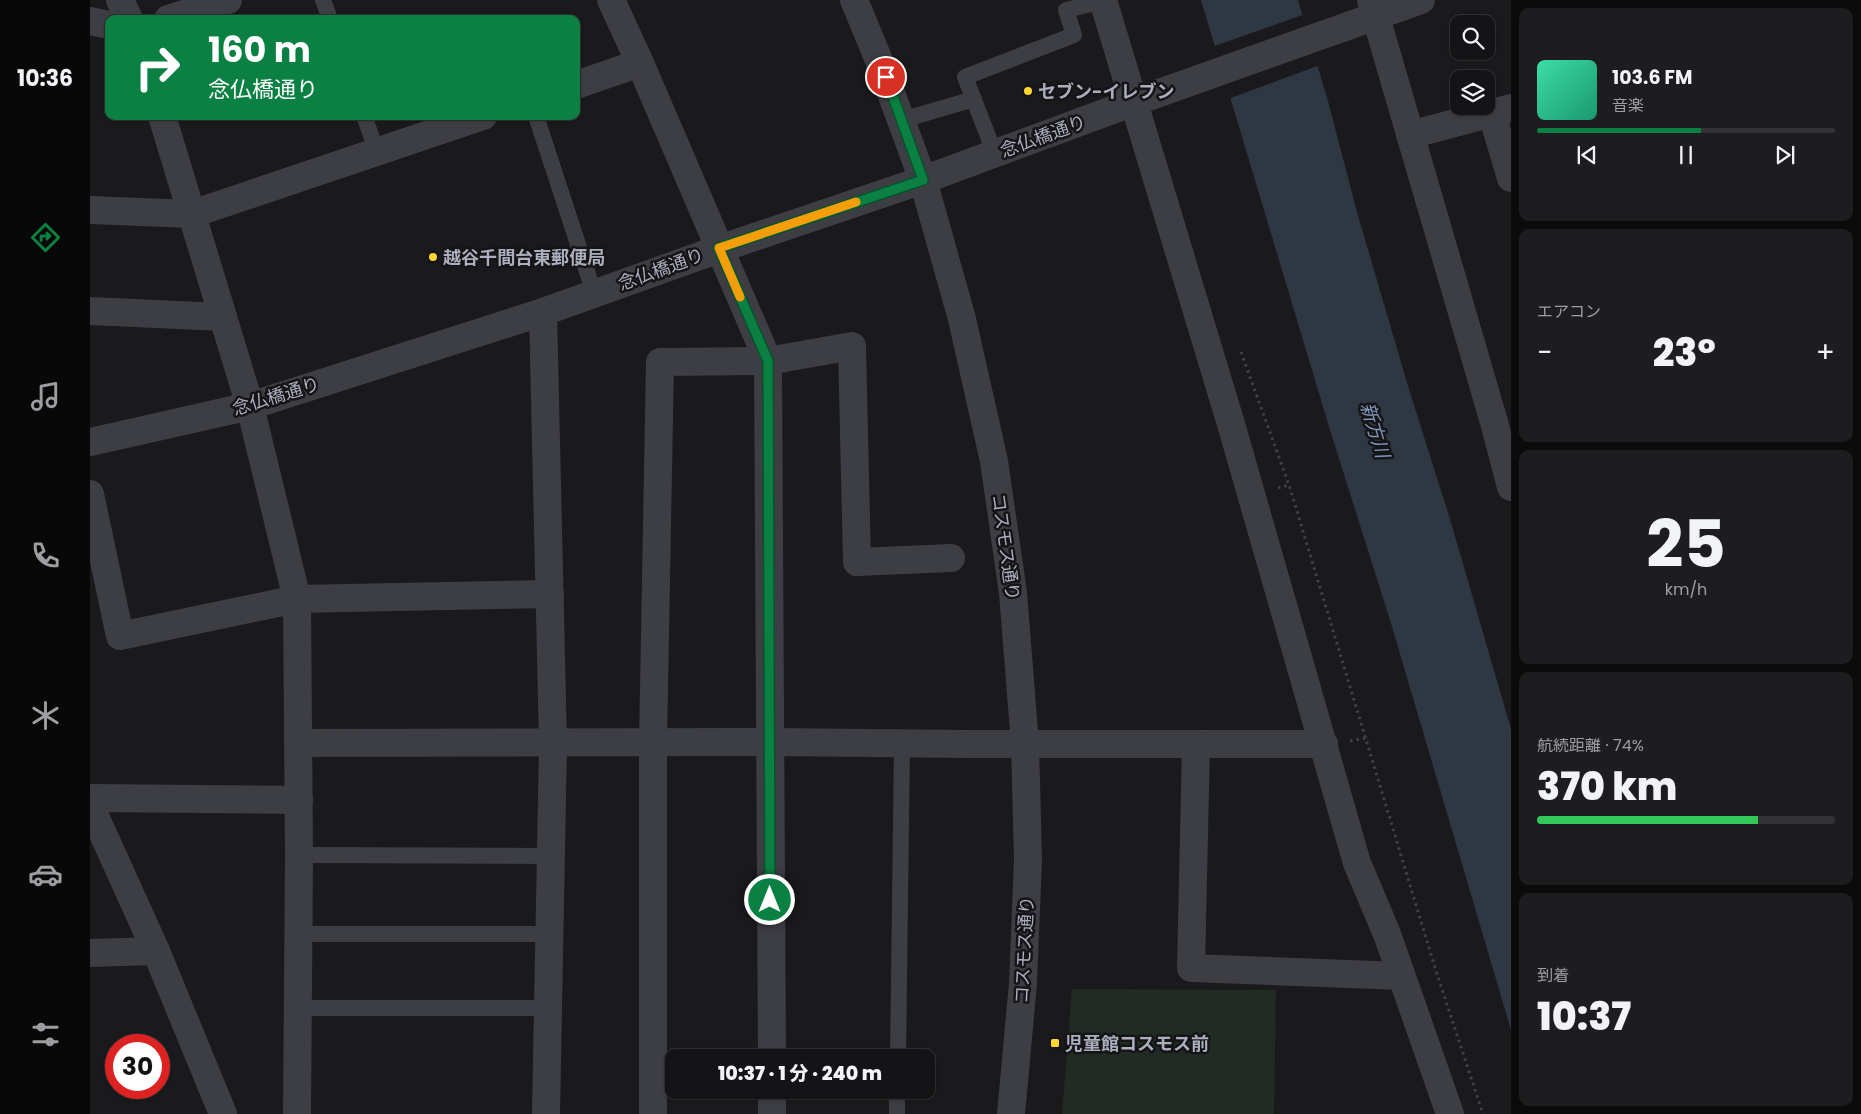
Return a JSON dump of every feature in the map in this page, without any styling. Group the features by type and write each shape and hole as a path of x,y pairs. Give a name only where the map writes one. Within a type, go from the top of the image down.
{"street":[{"path":"120,0 127,15"},
{"path":"181,15 228,0"},
{"path":"611,0 768,361 772,1049"},
{"name":"コスモス通り","path":"854,0 902,120 923,180 962,319 994,461 1013,594 1025,744 1028,860 1023,984 1011,1114"},
{"name":"念仏橋通り","path":"90,442 250,406 543,312 719,248 995,154 1366,13 1421,0"},
{"path":"1103,1 1225,406 1357,863 1387,934 1450,1114"},
{"path":"1366,13 1410,135 1502,420 1511,487"},
{"path":"90,21 105,24"},
{"path":"580,84 640,63"},
{"path":"1410,135 1501,111 1511,178"},
{"path":"163,120 250,406 298,599 299,934 297,1114"},
{"path":"90,210 192,214 471,120"},
{"path":"90,311 223,317"},
{"path":"543,312 553,744 546,1114"},
{"path":"653,1114 653,743 660,362 768,361 852,346 857,562 951,558"},
{"path":"90,494 120,636 298,599 550,594"},
{"path":"298,744 769,742 902,744 1324,744"},
{"path":"1196,744 1191,968 1401,976"},
{"path":"90,798 299,800"},
{"path":"90,805 156,951 223,1114"},
{"path":"90,953 156,951"},
{"path":"772,1099 772,1114"}],"lane":[{"path":"323,0 329,15"},
{"path":"995,154 965,77 1074,35 1066,10 1103,1"},
{"path":"902,120 974,99"},
{"path":"365,120 377,152"},
{"path":"537,120 594,294"},
{"path":"898,1049 902,744"},
{"path":"299,855 551,856"},
{"path":"299,934 550,934"},
{"path":"298,1008 548,1008"},
{"path":"897,1099 897,1114"}],"path":[{"path":"1238,345 1290,485 1436,971 1483,1114"}],"shaded area":[{"path":"1072,989 1276,990 1274,1114 1062,1114"}],"water":[{"name":"新方川","path":"1201,0 1298,0 1328,101 1357,212 1511,729 1511,1030 1390,620 1330,430"}],"pier":[{"path":"1305,14 1320,65 1228,99 1212,47"}],"slow traffic":[{"path":"740,297 719,248 856,202"}],"place":[{"name":"セブン-イレブン","path":"1028,91"},
{"name":"越谷千間台東郵便局","path":"433,257"},
{"name":"児童館コスモス前","path":"1055,1043"}],"route":[{"path":"770,900 768,361 719,248 923,180 886,77"}]}
